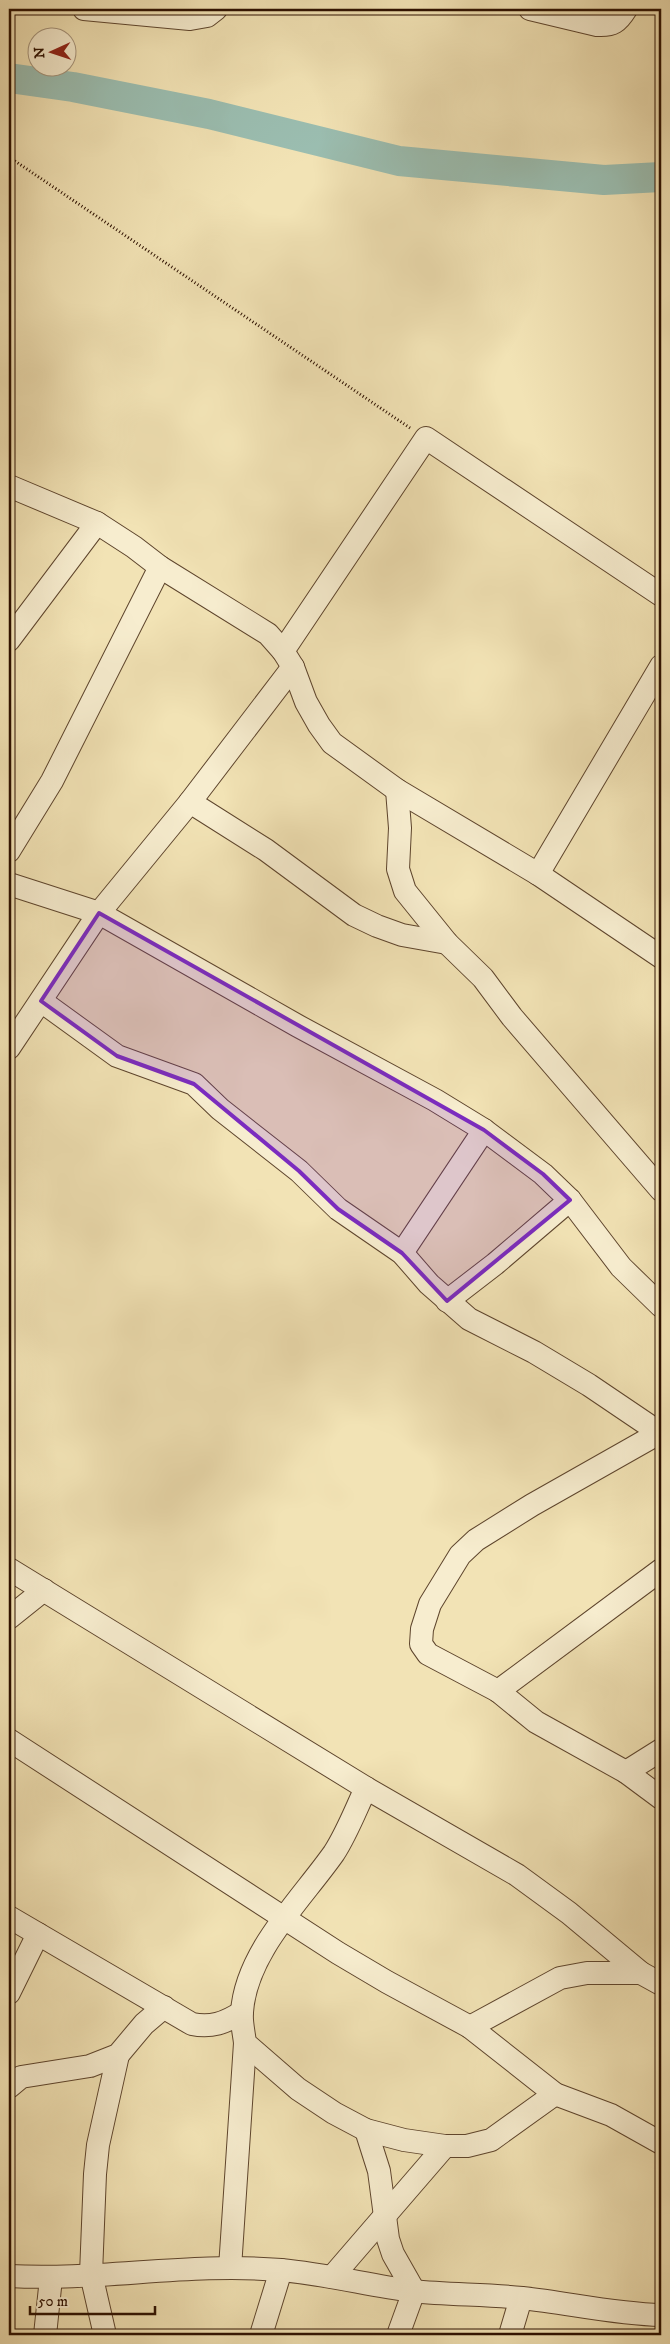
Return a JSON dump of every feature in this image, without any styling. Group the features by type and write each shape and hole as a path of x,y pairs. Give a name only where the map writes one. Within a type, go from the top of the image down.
{"street":[{"path":"84,9 190,19 207,16 216,9"},
{"path":"530,9 608,26 618,22 626,9"},
{"path":"9,1048 99,913 190,802 288,659 426,438 661,595"},
{"path":"9,486 97,523 134,547 160,567 268,634 288,659 306,702 332,743 397,790 538,874 661,957"},
{"path":"9,640 97,523"},
{"path":"9,850 52,781 160,567"},
{"path":"538,874 661,666"},
{"path":"397,790 400,828 398,869 405,891 447,943 483,978 512,1017 661,1190"},
{"path":"190,802 266,850 354,915 402,935 447,943"},
{"path":"400,828 434,812"},
{"path":"9,884 99,913 298,1026 435,1100 484,1130 543,1174 570,1200 621,1267 661,1306"},
{"path":"42,1001 117,1056 194,1084 220,1109 300,1171 338,1209 402,1253 428,1284 469,1319 542,1356 661,1433 532,1505 476,1540 460,1555 430,1604 422,1629 421,1644 428,1654 498,1691 536,1722 626,1772 661,1798"},
{"path":"402,1253 484,1130"},
{"path":"447,1301 495,1264 570,1200"},
{"path":"9,1570 366,1788 516,1875 569,1913 641,1973 661,1984"},
{"path":"498,1691 661,1570"},
{"path":"9,1618 44,1590"},
{"path":"9,1740 284,1918 387,1982 470,2027 555,2094 611,2115 661,2144"},
{"path":"626,1772 661,1750"},
{"path":"230,2268 245,2043 242,2012 249,1983 261,1955 284,1918 335,1852 366,1788"},
{"path":"9,1917 192,2024 204,2026 228,2021 242,2012"},
{"path":"9,1993 38,1934"},
{"path":"470,2027 534,1990 560,1978 587,1973 641,1973"},
{"path":"105,2335 91,2274 98,2146 118,2055 144,2024 164,2007"},
{"path":"245,2043 298,2089 334,2113 366,2130 404,2140 445,2146 467,2146 491,2140 555,2094"},
{"path":"13,2078 90,2066 118,2055"},
{"path":"366,2130 379,2171 385,2217 393,2254 414,2291 398,2335"},
{"path":"332,2277 445,2146"},
{"path":"9,2276 51,2278 91,2274 230,2268 281,2270 414,2291 521,2298 637,2314 661,2315"},
{"path":"261,2335 281,2270"},
{"path":"45,2335 51,2278"},
{"path":"510,2335 521,2298"}],"path":[{"path":"9,157 426,438"}],"highlighted area":[{"path":"99,913 484,1130 543,1174 570,1200 447,1301 402,1253 338,1209 299,1171 194,1084 117,1056 41,1001"}],"waterway":[{"path":"9,78 73,87 209,114 399,161 604,180 661,177"}]}
